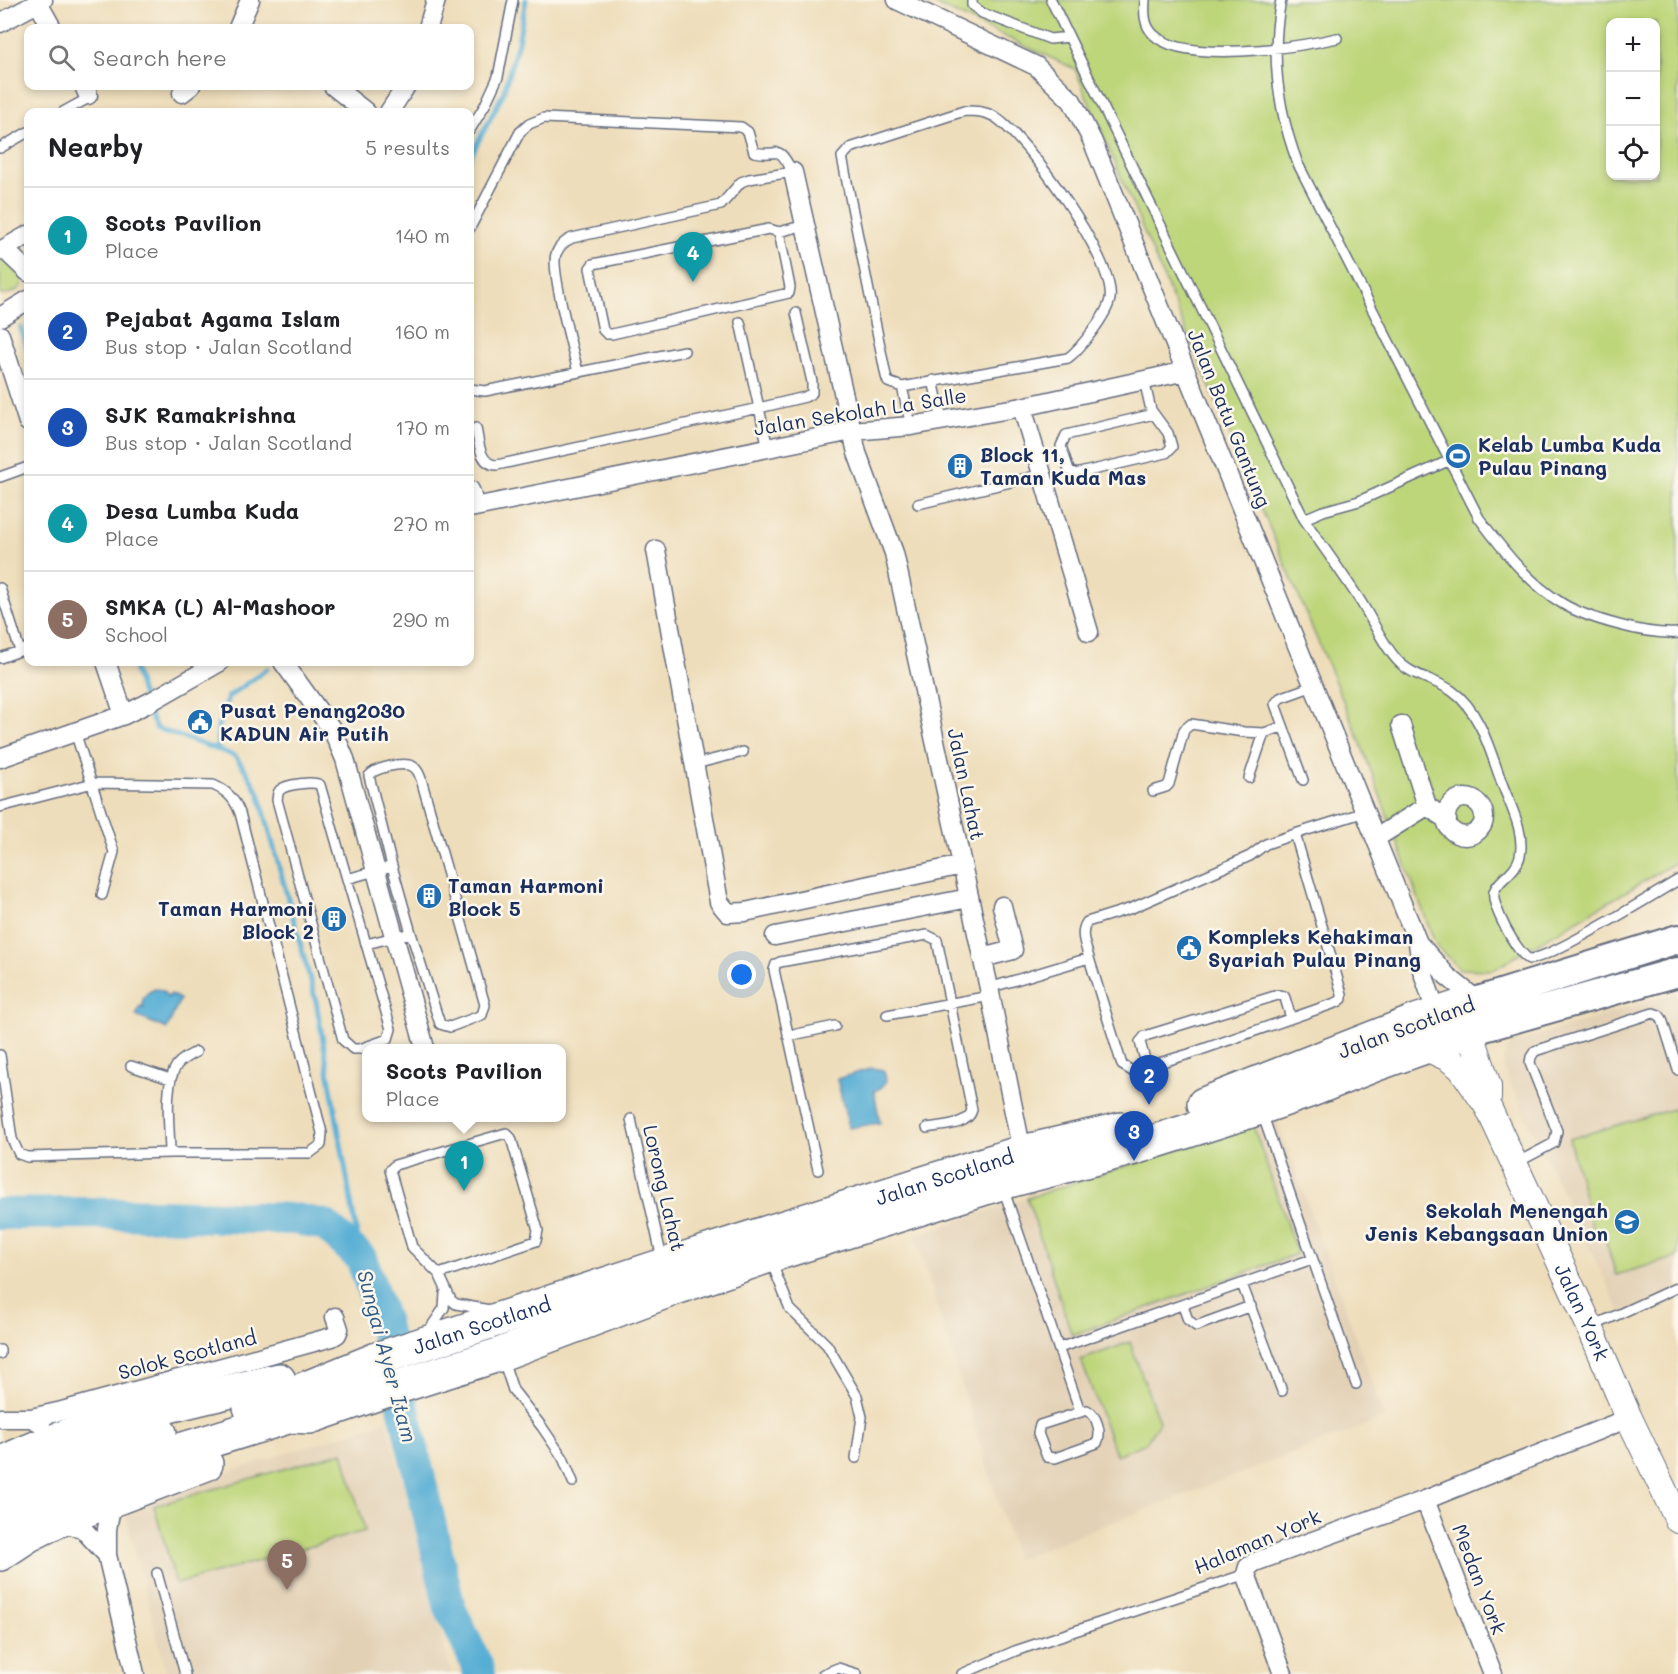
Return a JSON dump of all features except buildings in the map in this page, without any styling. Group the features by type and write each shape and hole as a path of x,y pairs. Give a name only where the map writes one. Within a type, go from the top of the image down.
{"highway":[{"name":"Jalan Scotland","path":"215,1430 291,1416 310,1417 501,1354 673,1289 769,1256 1001,1183 1134,1148 1260,1108 1309,1091 1452,1023"},
{"name":"Jalan Scotland","path":"215,1430 282,1398 377,1359 416,1346 1022,1152 1136,1126 1452,1023"},
{"path":"9,1460 63,1436 152,1411 277,1380 377,1359"},
{"path":"0,1554 29,1535 57,1521 296,1431 310,1417"},
{"path":"0,1493 23,1479 72,1458 215,1430"},
{"path":"0,1524 32,1503 73,1483 215,1430"}],"main road":[{"name":"Jalan Scotland","path":"1452,1023 1678,939"},
{"name":"Jalan Scotland","path":"1452,1023 1678,972"}],"street":[{"path":"240,24 250,0"},
{"path":"429,24 436,0"},
{"name":"Jalan Batu Gantung","path":"897,0 1036,66 1072,101 1092,140 1316,686 1419,943 1422,970 1452,1023"},
{"path":"0,23 17,10 41,1 50,24"},
{"path":"338,90 361,108"},
{"path":"391,108 403,90"},
{"name":"Jalan Lahat","path":"793,172 857,453 894,553 1022,1152"},
{"path":"24,237 1,250 24,270"},
{"path":"0,317 24,302"},
{"path":"0,335 24,410"},
{"name":"Jalan Sekolah La Salle","path":"474,501 852,431 911,426 1022,407 1186,372"},
{"path":"1022,407 1040,475 1089,632"},
{"path":"656,549 719,902 728,913 745,912 962,865"},
{"path":"107,666 124,715"},
{"path":"0,758 124,715 213,666"},
{"path":"286,666 333,731 385,868 403,935 424,1044"},
{"path":"1401,725 1427,806 1447,820"},
{"path":"1376,838 1427,806"},
{"path":"775,936 969,898"},
{"path":"982,958 1013,950 1002,906"},
{"name":"Jalan Batu Gantung","path":"1419,943 1452,981 1452,1023"},
{"name":"Jalan York","path":"1452,1023 1488,1086 1488,1107"},
{"name":"Jalan York","path":"1452,1023 1448,1058 1461,1068 1488,1107 1590,1327 1629,1418 1676,1509"},
{"name":"Solok Scotland","path":"15,1417 62,1411 332,1338 339,1329 335,1317"},
{"path":"15,1417 63,1436"},
{"path":"9,1460 22,1444 23,1431 15,1417"},
{"name":"Halaman York","path":"1246,1574 1248,1567 1254,1562 1425,1500 1629,1418"},
{"path":"119,1497 107,1529 107,1555 135,1674"},
{"name":"Medan York","path":"1425,1500 1493,1674"},
{"path":"57,1521 82,1528 93,1537 107,1555"},
{"path":"1246,1574 1283,1674"}],"lane":[{"path":"474,123 498,77 513,0"},
{"path":"972,0 972,5 982,12 1050,39 1069,37"},
{"path":"1051,0 1304,519 1356,594 1399,663 1408,670 1432,679 1453,692 1472,714 1481,729 1517,822 1519,833 1520,856 1516,867 1494,892 1497,911 1521,953 1529,959 1538,958 1678,880"},
{"path":"1145,0 1145,19 1149,28 1164,42 1207,51 1312,44 1337,38"},
{"path":"1281,0 1275,47 1277,83 1286,131 1298,165 1479,519 1504,551 1532,580 1563,604 1597,619 1634,629 1678,633"},
{"path":"70,108 85,100 86,90"},
{"path":"981,111 1004,124 1057,186 1101,258 1110,286 1110,298 1086,341 1068,358 902,387 891,384 886,376 842,157 850,148 951,114 981,111"},
{"path":"474,220 520,132 530,124 544,118 741,127 748,132 754,152 783,154 793,172 741,182 726,202 721,205 572,238 564,242 555,255 554,265 578,372"},
{"path":"0,148 24,134"},
{"path":"779,232 790,287 789,293 612,334 607,334 603,330 591,268 593,264 761,230 769,229 779,232 805,225"},
{"path":"476,428 484,459 491,465 496,465 805,397 812,393 812,382 796,314"},
{"path":"740,322 768,448"},
{"path":"474,390 485,391 684,351"},
{"path":"933,380 942,421"},
{"path":"1144,380 1154,414 1168,433 1172,447 1167,453 1075,474 1070,470 1061,446 1066,435 1154,414"},
{"path":"902,387 911,426"},
{"path":"1304,519 1359,501 1448,461"},
{"path":"0,477 24,468"},
{"path":"918,504 1040,475"},
{"path":"0,588 24,648"},
{"path":"0,657 24,650"},
{"path":"1303,780 1282,727 1276,708 1277,700 1316,686"},
{"path":"1153,791 1169,784 1186,726 1197,723 1244,732 1264,733 1282,727"},
{"path":"75,732 114,852 102,895"},
{"path":"1249,778 1264,733"},
{"path":"695,764 743,752"},
{"path":"347,879 385,868 369,777 377,769 410,765 419,771 485,1005 482,1016 450,1027 440,1024 403,935 366,944"},
{"path":"362,1048 353,1049 343,1040 277,800 280,789 312,782 320,785 391,1034 384,1042 376,1044"},
{"path":"0,807 93,783 213,785 225,790 235,800 322,1133 321,1145 310,1153 170,1153 27,1157 20,1154 12,1139 0,1055"},
{"path":"1295,834 1342,999 1147,1067 1132,1071 1122,1065 1083,936 1087,922 1132,908 1250,856 1266,844 1295,834 1365,812"},
{"path":"818,1170 774,970 776,964 780,962 927,935 937,940 972,1110 971,1115 963,1121 927,1128"},
{"path":"887,1015 951,1003 1089,958"},
{"path":"1147,1067 1140,1046 1145,1036 1278,995 1284,996 1291,1018"},
{"path":"1514,1164 1554,1143 1557,1138 1557,1131 1530,1063 1535,1052 1653,1013 1662,1019 1678,1070"},
{"path":"788,1036 835,1026"},
{"path":"170,1153 170,1079 176,1066 185,1057 196,1052"},
{"path":"131,1066 170,1079"},
{"path":"1260,1108 1356,1384"},
{"name":"Lorong Lahat","path":"631,1119 664,1265"},
{"path":"439,1274 536,1241 538,1230 511,1138 506,1133 395,1165 390,1170 412,1247 439,1274 452,1300 463,1307 514,1314"},
{"path":"1001,1183 1080,1411"},
{"path":"769,1256 790,1309 827,1345 857,1396 862,1417 856,1458"},
{"path":"1059,1348 1312,1259"},
{"path":"1242,1284 1282,1391"},
{"path":"416,1346 444,1308 446,1302 444,1287"},
{"path":"1590,1327 1678,1287"},
{"path":"1183,1306 1188,1320 1196,1326 1251,1306"},
{"path":"501,1354 513,1390 542,1426 563,1458 573,1482"},
{"path":"1086,1410 1094,1417 1099,1433 1097,1443 1055,1458 1047,1457 1038,1433 1040,1425 1080,1411 1086,1410"},
{"path":"157,1573 185,1674"},
{"name":"Halaman York","path":"965,1673 1015,1651 1246,1574"},
{"path":"823,1674 838,1668 857,1674"}],"shaded area":[{"name":"Sekolah Menengah Jenis Kebangsaan Union","path":"1678,992 1678,1294 1623,1318 1507,1077 1503,1064 1510,1046 1517,1042"},
{"path":"1276,1117 1385,1418 1016,1559 915,1235"},
{"path":"387,1421 451,1674 167,1674 123,1506"}],"green space":[{"name":"Kelab Lumba Kuda Pulau Pinang","path":"926,0 1678,0 1678,861 1493,970 1460,969 1436,946 1358,736 1075,69"},
{"path":"0,259 3,259 23,279 19,289 2,295 0,294"},
{"path":"1673,1109 1678,1126 1678,1257 1616,1275 1602,1228 1593,1230 1569,1139"},
{"path":"1253,1125 1297,1254 1072,1335 1027,1198"},
{"path":"1130,1342 1159,1422 1146,1443 1116,1455 1081,1360"},
{"path":"343,1452 365,1531 176,1584 154,1506"}],"water":[{"path":"155,989 162,990 168,998 170,994 180,999 167,1029 136,1016 140,1006 144,1008 145,996"},
{"path":"872,1068 883,1070 886,1077 881,1088 874,1091 880,1123 849,1128 837,1079"}],"waterway":[{"path":"474,149 503,94 518,42 526,0"},
{"path":"21,328 24,338"},
{"path":"133,666 144,700"},
{"path":"217,749 218,726 228,697 267,669"},
{"path":"147,709 156,728 235,756 259,793 316,1001 361,1258"},
{"name":"Sungai Ayer Itam","path":"0,1214 86,1213 295,1219 325,1225 361,1258 383,1320 450,1608 479,1674"}],"place":[{"name":"Desa Lumba Kuda","path":"693,282"},
{"name":"Kelab Lumba Kuda Pulau Pinang","path":"1458,456"},
{"name":"Block 11, Taman Kuda Mas","path":"960,466"},
{"name":"Pusat Penang2030 KADUN Air Putih","path":"200,722"},
{"name":"Taman Harmoni Block 5","path":"429,896"},
{"name":"Taman Harmoni Block 2","path":"334,919"},
{"name":"Kompleks Kehakiman Syariah Pulau Pinang","path":"1189,948"},
{"name":"Pejabat Agama Islam","path":"1149,1105"},
{"name":"SJK Ramakrishna","path":"1134,1161"},
{"name":"Scots Pavilion","path":"464,1191"},
{"name":"Sekolah Menengah Jenis Kebangsaan Union","path":"1627,1222"},
{"name":"SMKA (L) Al-Mashoor","path":"287,1590"}]}
